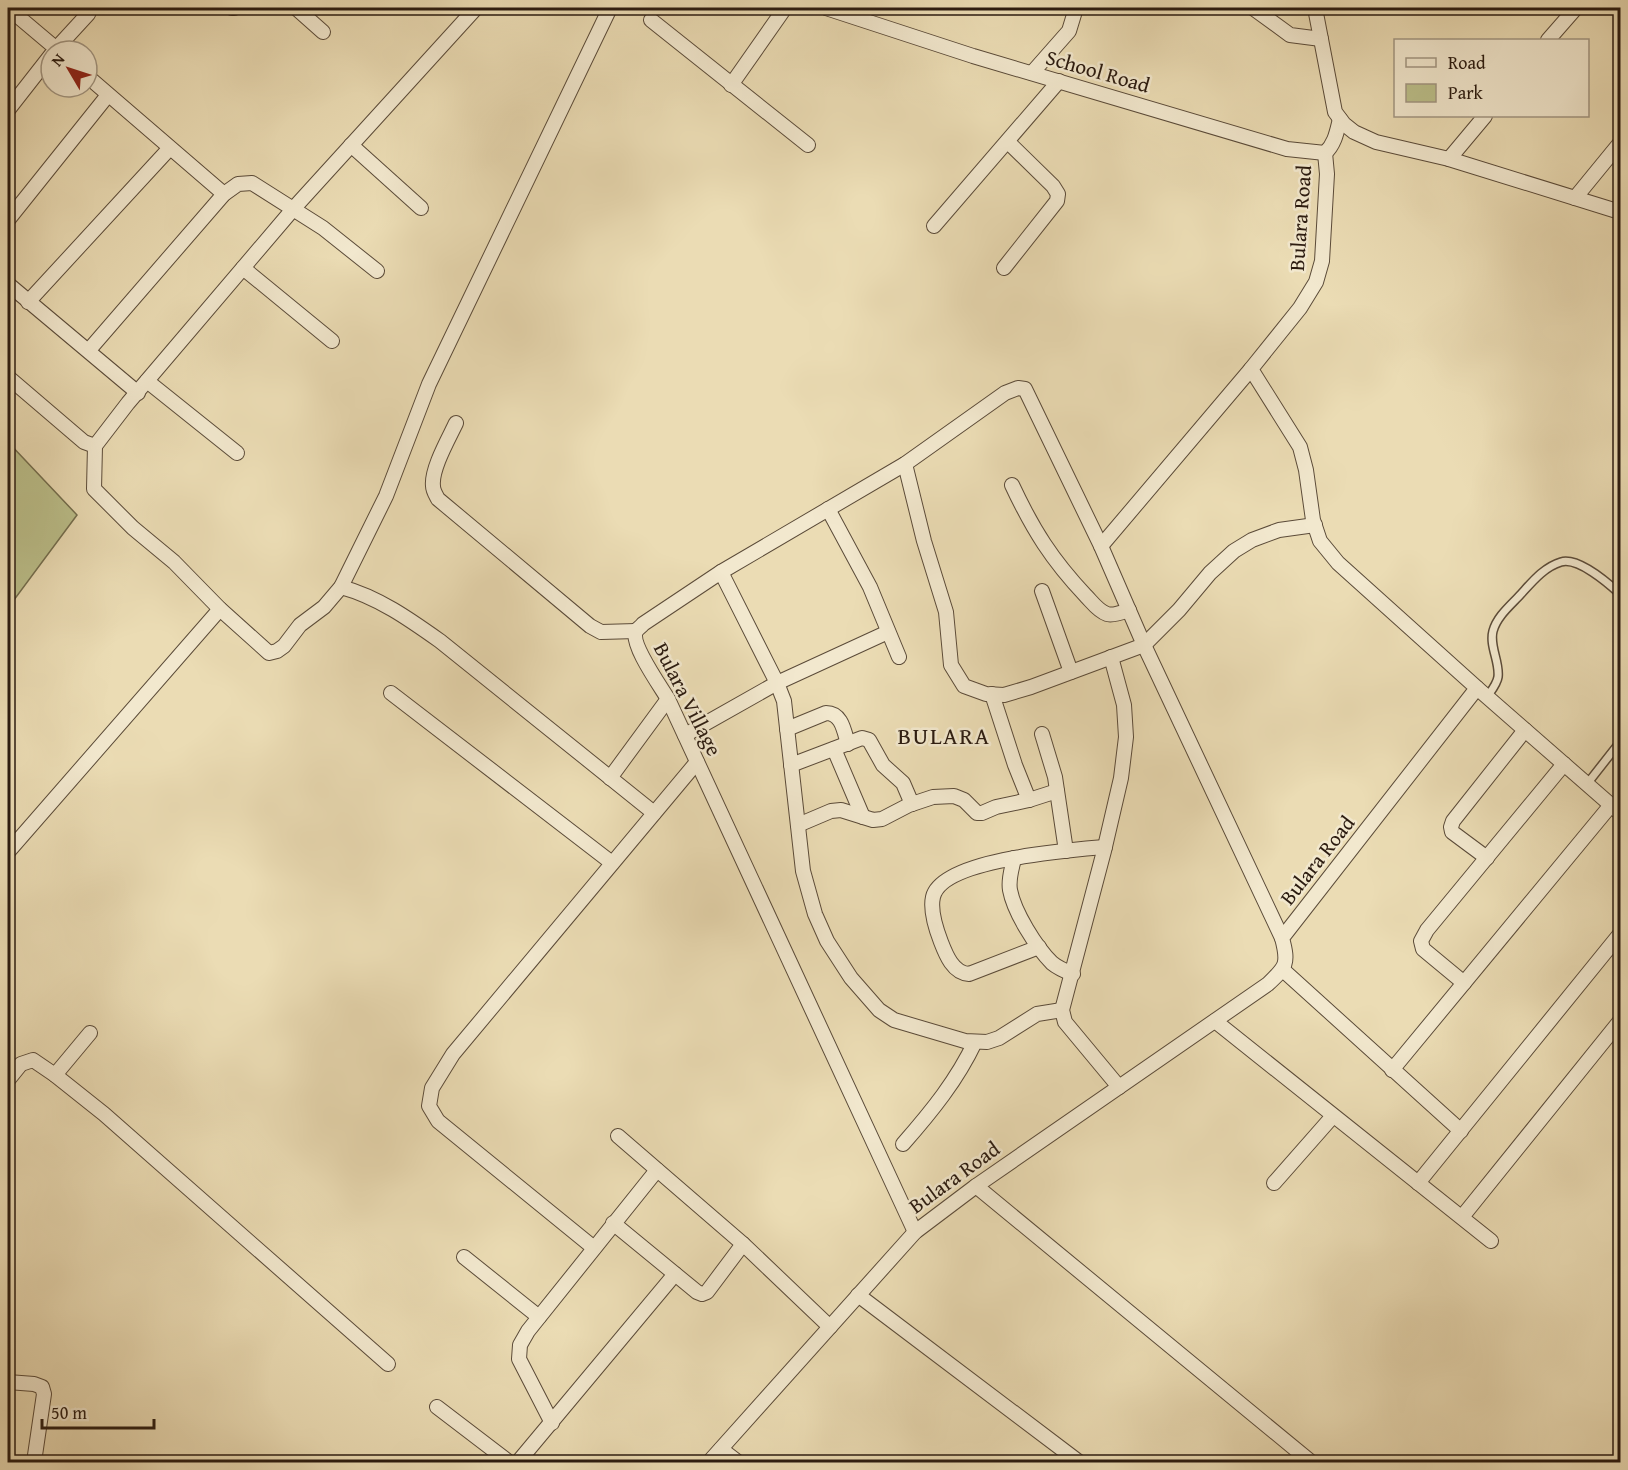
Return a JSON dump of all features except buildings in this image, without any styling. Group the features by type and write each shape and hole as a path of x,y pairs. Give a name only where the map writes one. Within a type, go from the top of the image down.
{"street":[{"path":"8,8 41,39"},
{"path":"66,39 91,8"},
{"path":"296,8 323,32"},
{"path":"476,8 294,208 147,381 95,446 94,489 269,653 284,646 300,625 324,607 341,587 387,496 429,384 610,8"},
{"path":"731,85 785,8"},
{"name":"School Road","path":"826,8 1032,74 1287,149 1325,153"},
{"path":"1032,74 1069,31 1076,8"},
{"path":"1253,8 1290,35 1321,39"},
{"path":"1315,8 1335,112 1354,132 1376,142 1449,159 1620,212"},
{"path":"1549,39 1576,8"},
{"path":"651,20 808,145"},
{"path":"9,103 39,70"},
{"path":"934,226 1059,81"},
{"path":"99,87 224,194"},
{"path":"8,220 108,95"},
{"path":"1449,159 1484,117"},
{"path":"1325,153 1335,138 1340,119"},
{"path":"1004,268 1057,201 1058,194 1053,186 1008,142"},
{"path":"1575,198 1620,143"},
{"path":"351,145 421,208"},
{"path":"28,302 169,149"},
{"name":"Bulara Road","path":"1101,546 1251,369 1300,308 1316,282 1322,261 1327,174 1325,153"},
{"path":"89,350 224,194 238,183 252,183 294,208 377,271"},
{"path":"243,268 332,340"},
{"path":"8,284 138,393"},
{"path":"1251,369 1300,447 1320,541 1338,563 1482,693 1616,809 1464,983 1392,1070"},
{"path":"8,377 84,442 95,446"},
{"path":"147,381 237,453"},
{"name":"Bulara Village","path":"915,1232 669,699 639,650 635,639 636,631 721,572 905,464 1005,393 1018,388 1025,389 1101,546"},
{"path":"456,423 433,480 432,488 438,499 590,626 601,632 636,631"},
{"path":"905,464 924,541 946,612 951,665 964,686 975,692 1004,695 1144,645 1179,610 1210,573 1234,551 1252,540 1279,530 1315,525"},
{"path":"1012,485 1031,525 1045,547 1097,608 1111,614 1129,610"},
{"path":"828,509 870,587 899,657"},
{"path":"1101,546 1144,645 1282,938"},
{"path":"721,572 784,701 803,871 815,914 827,941 851,978 879,1010 894,1020 975,1042 987,1042 999,1038 1037,1014 1062,1010"},
{"path":"341,587 371,598 411,620 654,813"},
{"path":"1042,591 1071,672"},
{"path":"8,852 220,609"},
{"path":"685,735 777,683 888,632"},
{"path":"1111,657 1124,705 1126,737 1105,847 1062,1010 1065,1022 1119,1087"},
{"path":"391,693 612,863"},
{"name":"Bulara Road","path":"709,1462 915,1232 976,1186 1268,984 1283,970 1286,954 1282,938 1482,693"},
{"path":"992,694 1029,800"},
{"path":"610,778 669,699"},
{"path":"787,729 826,713 833,713 839,718 848,744"},
{"path":"1487,858 1452,832 1453,821 1525,730"},
{"path":"1042,734 1049,753 1057,791 1066,851"},
{"path":"790,765 862,738 869,740 883,765 903,783 912,804"},
{"path":"834,749 863,817"},
{"path":"594,1248 438,1121 429,1106 432,1088 453,1054 697,762"},
{"path":"1464,983 1423,949 1421,941 1427,930 1564,764"},
{"path":"798,825 831,811 841,810 873,820 882,819 912,804 933,797 954,796 964,800 977,813 982,813 996,807 1057,791"},
{"path":"1040,947 969,974 962,973 953,966 937,931 933,898 936,891 948,880 982,865 1014,858 1105,847"},
{"path":"1014,858 1009,880 1010,892 1017,910 1052,963 1073,974"},
{"path":"1418,1183 1620,934"},
{"path":"1283,970 1461,1131"},
{"path":"1215,1021 1491,1241"},
{"path":"1462,1217 1620,1021"},
{"path":"55,1075 90,1033"},
{"path":"903,1144 939,1103 964,1066 975,1042"},
{"path":"9,1076 21,1064 33,1060 55,1075 104,1114 388,1364"},
{"path":"1274,1182 1333,1116"},
{"path":"618,1136 743,1244 830,1327"},
{"path":"552,1423 519,1359 520,1345 539,1317 657,1170"},
{"path":"976,1186 1311,1462"},
{"path":"613,1223 702,1294 707,1292 743,1244"},
{"path":"464,1257 539,1317"},
{"path":"518,1462 675,1274"},
{"path":"858,1295 1079,1462"},
{"path":"8,1382 34,1384 42,1387 44,1394 34,1462"},
{"path":"437,1407 509,1462"},
{"path":"721,1449 738,1462"}],"lane":[{"path":"1482,693 1496,683 1498,675 1493,648 1493,631 1502,614 1539,574 1561,562 1573,562 1604,580 1620,594"},
{"path":"1587,784 1620,742"}],"green space":[{"path":"8,442 77,515 8,608"}],"district":[{"name":"BULARA","path":"944,735"}]}
